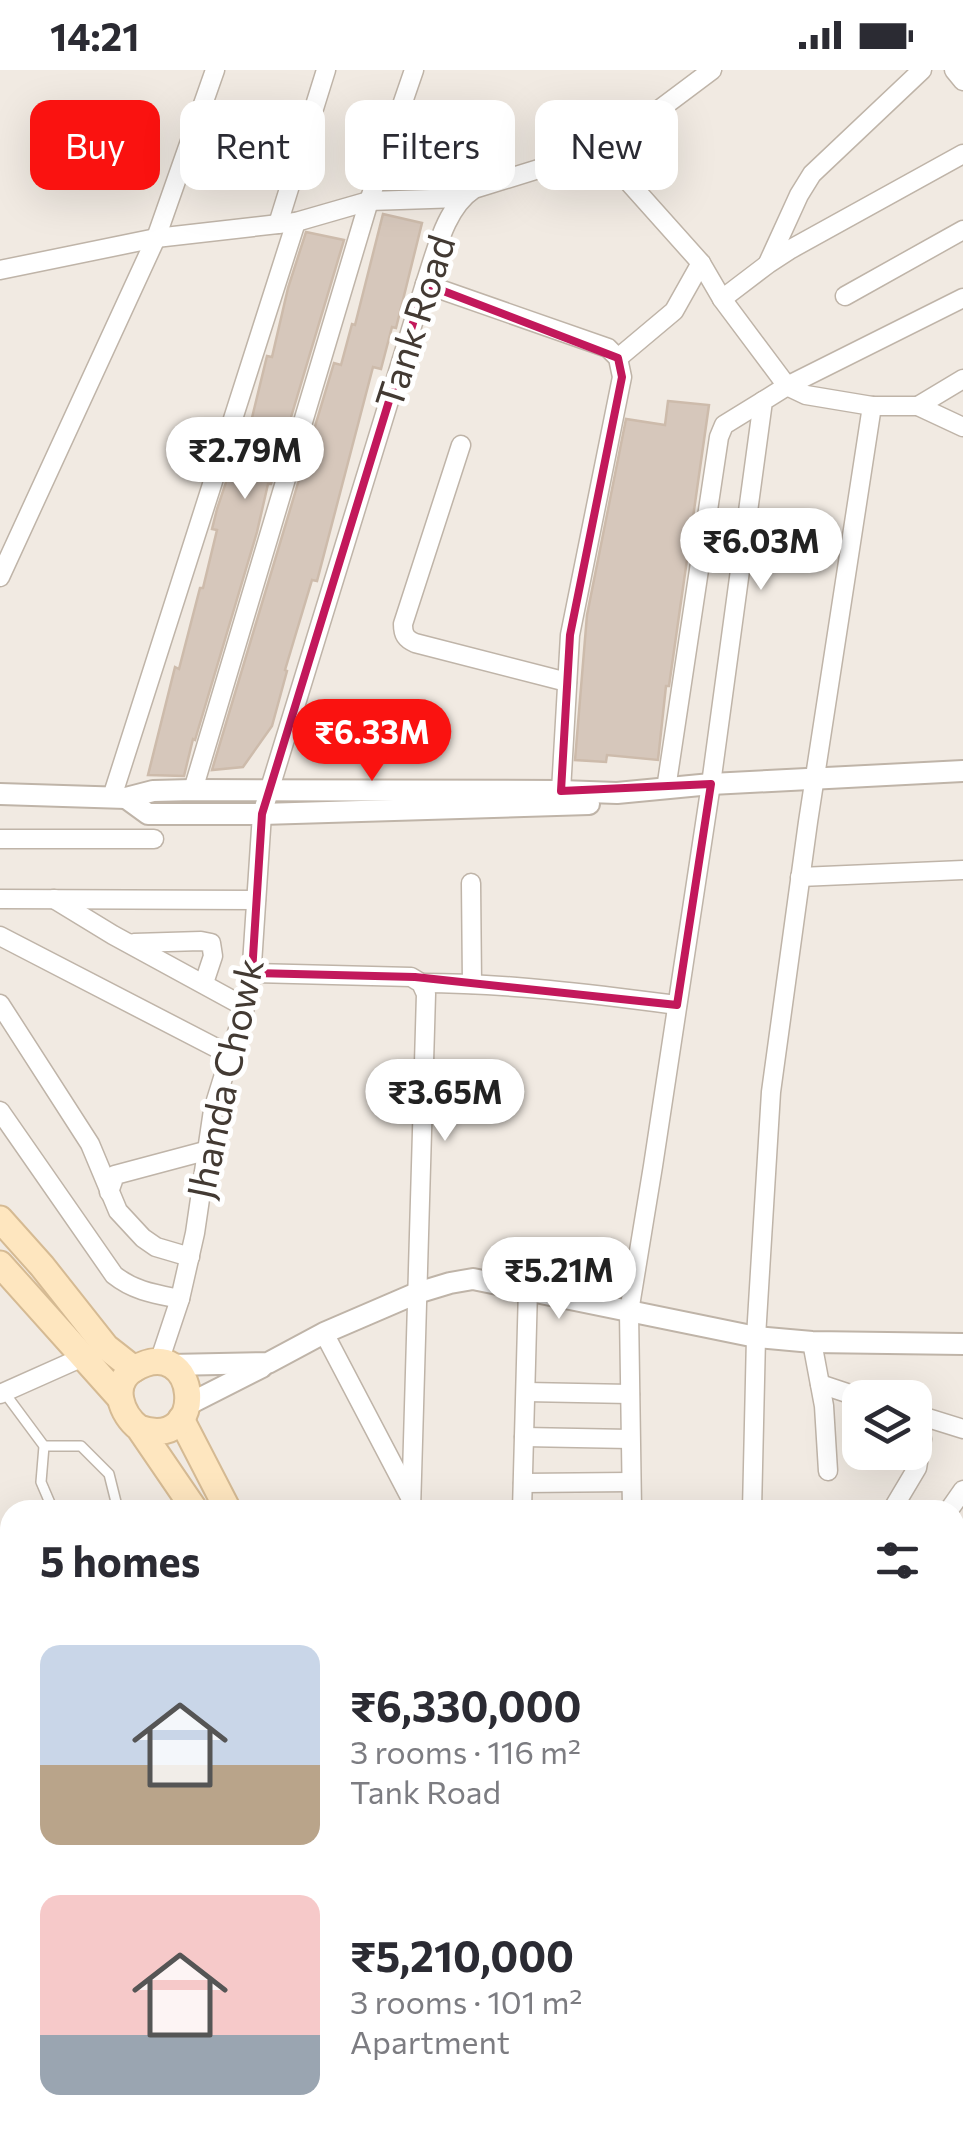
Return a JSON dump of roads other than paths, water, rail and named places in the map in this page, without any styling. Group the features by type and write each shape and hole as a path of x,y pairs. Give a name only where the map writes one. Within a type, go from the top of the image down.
{"main road":[{"path":"0,1219 106,1347 180,1372 187,1382 185,1412 224,1500"},
{"path":"0,1264 120,1398"},
{"path":"154,1365 127,1375 120,1398 123,1410 188,1500"},
{"path":"139,1428 160,1431 172,1427 185,1412"}],"street":[{"path":"0,577 156,238 215,70"},
{"path":"119,797 287,223 326,70"},
{"path":"193,790 369,201 414,70"},
{"path":"673,100 712,70"},
{"path":"768,264 812,174 922,70"},
{"path":"954,70 963,81"},
{"path":"722,300 768,264 963,154"},
{"path":"0,270 156,238 287,223 369,201 461,198 474,189 535,170"},
{"path":"636,190 701,263 722,300 787,386 806,395 872,406 918,406 963,427"},
{"name":"Tank Road","path":"268,791 425,284 461,198"},
{"path":"844,296 963,230"},
{"path":"618,358 674,311 701,263"},
{"path":"425,284 608,348 618,358 622,377 570,635 561,791"},
{"path":"666,790 719,437 724,425 787,386 963,298"},
{"path":"918,406 963,378"},
{"path":"632,1500 629,1312 711,784 763,402"},
{"path":"752,1500 756,1336 771,1092 872,406"},
{"path":"461,445 403,632 415,643 567,682"},
{"path":"0,794 119,797 193,790 617,793 711,784 963,771"},
{"name":"Jhanda Chowk","path":"154,1365 180,1298 213,1110 245,1008 252,972 262,814 268,791"},
{"path":"119,797 148,814 262,814 588,804 617,793"},
{"path":"0,839 154,839"},
{"path":"800,877 963,870"},
{"path":"471,884 472,984"},
{"path":"0,899 256,900"},
{"path":"53,899 245,1008"},
{"path":"0,936 230,1055"},
{"path":"132,944 211,943 213,956 204,983"},
{"path":"252,972 412,977 421,983 426,994 410,1500"},
{"path":"421,983 582,992 677,1005"},
{"path":"0,1004 90,1144 118,1211 142,1238 190,1257"},
{"path":"0,1111 114,1275 126,1286 180,1298"},
{"path":"109,1192 114,1175 206,1151"},
{"path":"185,1412 324,1333 417,1293 473,1279 756,1336 812,1342 963,1344"},
{"path":"522,1500 528,1289"},
{"path":"324,1333 408,1500"},
{"path":"812,1342 824,1406 828,1472"},
{"path":"2,1393 83,1357"},
{"path":"154,1365 268,1363"},
{"path":"820,1384 842,1391"},
{"path":"526,1392 630,1394"},
{"path":"932,1419 963,1429"},
{"path":"524,1437 630,1439"},
{"path":"898,1500 916,1470"},
{"path":"523,1483 632,1482"}],"lane":[{"path":"2,1393 44,1446 41,1482 48,1500"},
{"path":"44,1446 81,1446 109,1474 116,1500"}]}
